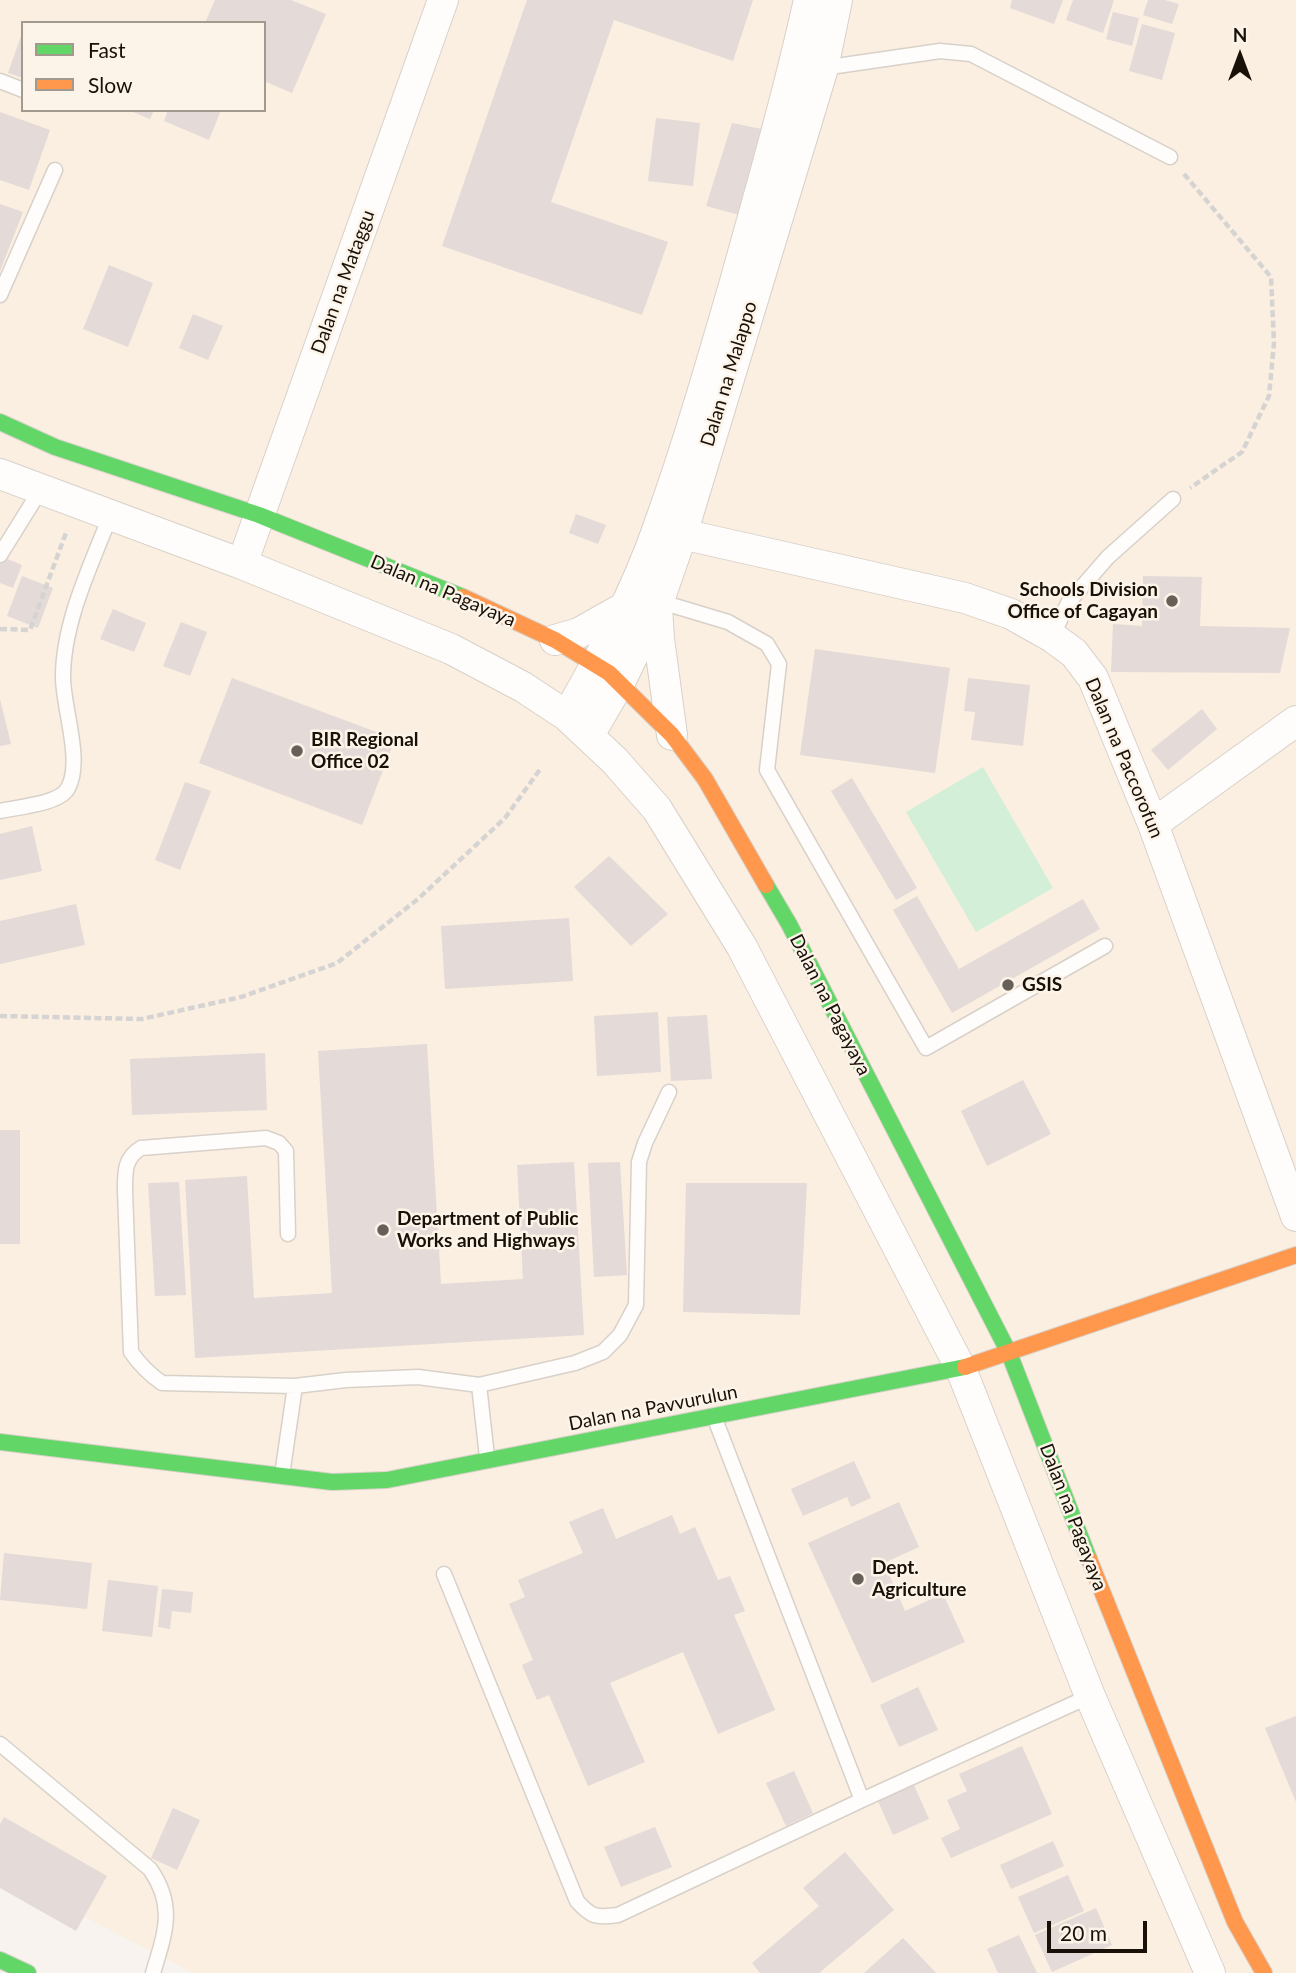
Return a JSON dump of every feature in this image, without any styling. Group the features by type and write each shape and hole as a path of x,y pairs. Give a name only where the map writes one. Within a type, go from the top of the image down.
{"main road":[{"name":"Dalan na Pagayaya","path":"0,422 55,447 259,515 474,601 555,640 596,665 620,682 672,735 705,779 789,924 1009,1353 1235,1922 1264,1973"},
{"name":"Dalan na Pavvurulun","path":"0,1442 332,1482 387,1480 961,1369 1296,1255"},
{"path":"0,1960 28,1973"}],"street":[{"name":"Dalan na Mataggu","path":"242,564 443,0"},
{"name":"Dalan na Malappo","path":"578,725 596,665 625,607 659,527 709,374 779,127 809,0"},
{"name":"Dalan na Malappo","path":"578,725 620,682 657,603 682,534 823,68 838,0"},
{"path":"0,474 242,564 451,649 523,687 578,725 657,809 742,947 961,1369 1090,1696 1210,1973"},
{"name":"Dalan na Paccorofun","path":"682,534 965,598 1011,614 1074,653 1093,678 1153,824 1296,1216"},
{"path":"657,603 672,735"},
{"path":"555,640 579,633 625,607"},
{"path":"1153,824 1296,721"}],"lane":[{"path":"823,68 940,51 971,54 1170,157"},
{"path":"0,80 21,89"},
{"path":"0,295 55,170"},
{"path":"0,555 41,489"},
{"path":"1052,637 1068,603 1108,557 1173,499"},
{"path":"0,811 60,799 68,789 73,756 63,678 66,652 77,599 111,514"},
{"path":"657,603 728,622 767,644 779,664 767,770 926,1048 1105,946"},
{"path":"288,1234 286,1152 279,1143 266,1138 141,1148 133,1153 125,1169 125,1191 131,1352 138,1363 162,1383 295,1386 346,1380 418,1377 479,1385 575,1363 603,1352 620,1335 636,1305 639,1162 669,1092"},
{"path":"479,1385 488,1461"},
{"path":"281,1476 295,1386"},
{"path":"714,1417 862,1800"},
{"path":"444,1574 577,1900 588,1914 603,1917 618,1915 1090,1696"},
{"path":"0,1744 150,1869 161,1885 167,1903 166,1930 153,1973"}],"path":[{"path":"1170,157 1271,277 1273,343 1269,396 1242,452 1173,499"},
{"path":"0,629 30,630 77,502"},
{"path":"0,1016 142,1019 241,997 337,963 418,899 506,818 541,768"}],"shaded area":[{"path":"0,0 1296,0 1296,1973 193,1973 0,1873"}],"green space":[{"path":"983,767 1053,888 976,932 906,812"}],"building":[{"path":"215,0 291,0 326,14 292,93 266,82 266,21 206,21"},
{"path":"527,0 753,0 733,61 614,20 551,202 668,242 642,315 442,246"},
{"path":"1012,0 1063,0 1054,24 1010,8"},
{"path":"1073,0 1114,0 1103,33 1066,20"},
{"path":"1148,0 1165,0 1179,4 1172,24 1143,15"},
{"path":"1113,12 1139,18 1132,46 1106,39"},
{"path":"1142,24 1175,33 1162,80 1129,71"},
{"path":"21,36 21,77 8,73"},
{"path":"0,112 50,130 29,190 0,180"},
{"path":"133,112 153,112 150,119"},
{"path":"167,112 220,112 209,140 164,121"},
{"path":"656,118 700,123 693,186 648,181"},
{"path":"732,123 767,130 743,216 706,206"},
{"path":"0,204 23,212 0,271"},
{"path":"109,265 153,283 128,347 83,329"},
{"path":"193,314 223,326 208,360 179,348"},
{"path":"576,514 606,525 598,544 569,533"},
{"path":"0,556 22,565 13,588 0,583"},
{"path":"22,576 53,588 38,628 7,616"},
{"name":"Schools Division Office of Cagayan","path":"1143,576 1202,577 1200,626 1290,628 1280,673 1111,672 1113,624 1142,626"},
{"path":"113,609 146,623 134,652 100,639"},
{"path":"181,622 207,632 190,676 163,666"},
{"path":"815,649 950,668 935,773 800,755"},
{"name":"BIR Regional Office 02","path":"232,678 395,739 362,825 199,763"},
{"path":"968,678 1030,685 1023,746 971,740 975,712 964,711"},
{"path":"0,699 11,744 0,746"},
{"path":"1202,709 1217,729 1168,770 1151,750"},
{"path":"852,778 917,888 896,900 831,791"},
{"path":"185,782 211,791 180,870 155,860"},
{"path":"32,826 42,871 0,880 0,834"},
{"path":"609,856 668,914 631,946 574,887"},
{"path":"917,896 959,969 1083,899 1100,929 952,1013 893,910"},
{"path":"76,904 85,945 0,964 0,921"},
{"path":"569,918 573,981 445,989 441,926"},
{"path":"658,1012 661,1072 597,1076 594,1016"},
{"path":"707,1015 712,1079 671,1081 667,1017"},
{"name":"Department of Public Works and Highways","path":"427,1044 441,1284 523,1279 517,1165 574,1162 584,1335 195,1358 185,1180 247,1176 254,1298 332,1293 318,1051"},
{"path":"265,1053 267,1110 132,1115 130,1059"},
{"path":"1023,1080 1051,1134 987,1166 961,1111"},
{"path":"0,1130 20,1130 20,1244 0,1244"},
{"path":"620,1162 627,1275 594,1277 588,1163"},
{"path":"179,1182 186,1295 155,1296 148,1183"},
{"path":"686,1183 807,1183 800,1315 683,1312"},
{"path":"854,1461 871,1498 851,1507 847,1497 803,1516 791,1489"},
{"name":"Dept. Agriculture","path":"899,1502 919,1547 884,1563 905,1611 943,1594 965,1642 872,1683 808,1543"},
{"path":"603,1508 616,1539 672,1515 680,1534 695,1527 718,1580 730,1576 745,1611 734,1615 775,1710 718,1734 683,1652 610,1683 645,1762 588,1786 549,1695 537,1700 522,1665 533,1660 509,1604 525,1597 518,1580 583,1553 569,1522"},
{"path":"4,1553 92,1563 87,1609 0,1600"},
{"path":"108,1580 158,1586 152,1637 102,1631"},
{"path":"162,1589 193,1592 191,1613 172,1611 170,1629 158,1627"},
{"path":"918,1687 938,1730 899,1747 880,1705"},
{"path":"1296,1716 1296,1802 1265,1728"},
{"path":"1022,1746 1052,1814 951,1858 941,1838 960,1829 947,1800 967,1791 959,1774"},
{"path":"794,1771 813,1813 786,1826 766,1783"},
{"path":"914,1785 929,1819 893,1835 878,1801"},
{"path":"173,1808 200,1820 177,1870 151,1858"},
{"path":"4,1817 107,1876 76,1931 0,1888 0,1824"},
{"path":"655,1827 672,1867 621,1887 604,1847"},
{"path":"1053,1841 1064,1866 1011,1889 1000,1865"},
{"path":"845,1852 894,1910 819,1973 760,1973 752,1963 819,1906 803,1888"},
{"path":"1068,1875 1084,1911 1034,1933 1018,1897"},
{"path":"1096,1908 1112,1945 1052,1972 1035,1935"},
{"path":"1019,1935 1037,1973 998,1973 987,1949"},
{"path":"903,1938 936,1973 864,1973"}],"traffic: fast":[{"path":"0,422 55,447 259,515 463,597"},
{"path":"766,885 789,924 1009,1353 1089,1559"},
{"path":"0,1442 332,1482 387,1480 965,1367"},
{"path":"0,1960 28,1973"}],"traffic: slow":[{"path":"463,597 555,640 609,673 672,735 705,779 766,885"},
{"path":"965,1367 1296,1255"},
{"path":"1089,1559 1235,1922 1264,1973"}],"place":[{"name":"Schools Division Office of Cagayan","path":"1172,601"},
{"name":"BIR Regional Office 02","path":"297,751"},
{"name":"GSIS","path":"1008,985"},
{"name":"Department of Public Works and Highways","path":"383,1230"},
{"name":"Dept. Agriculture","path":"858,1579"}]}
